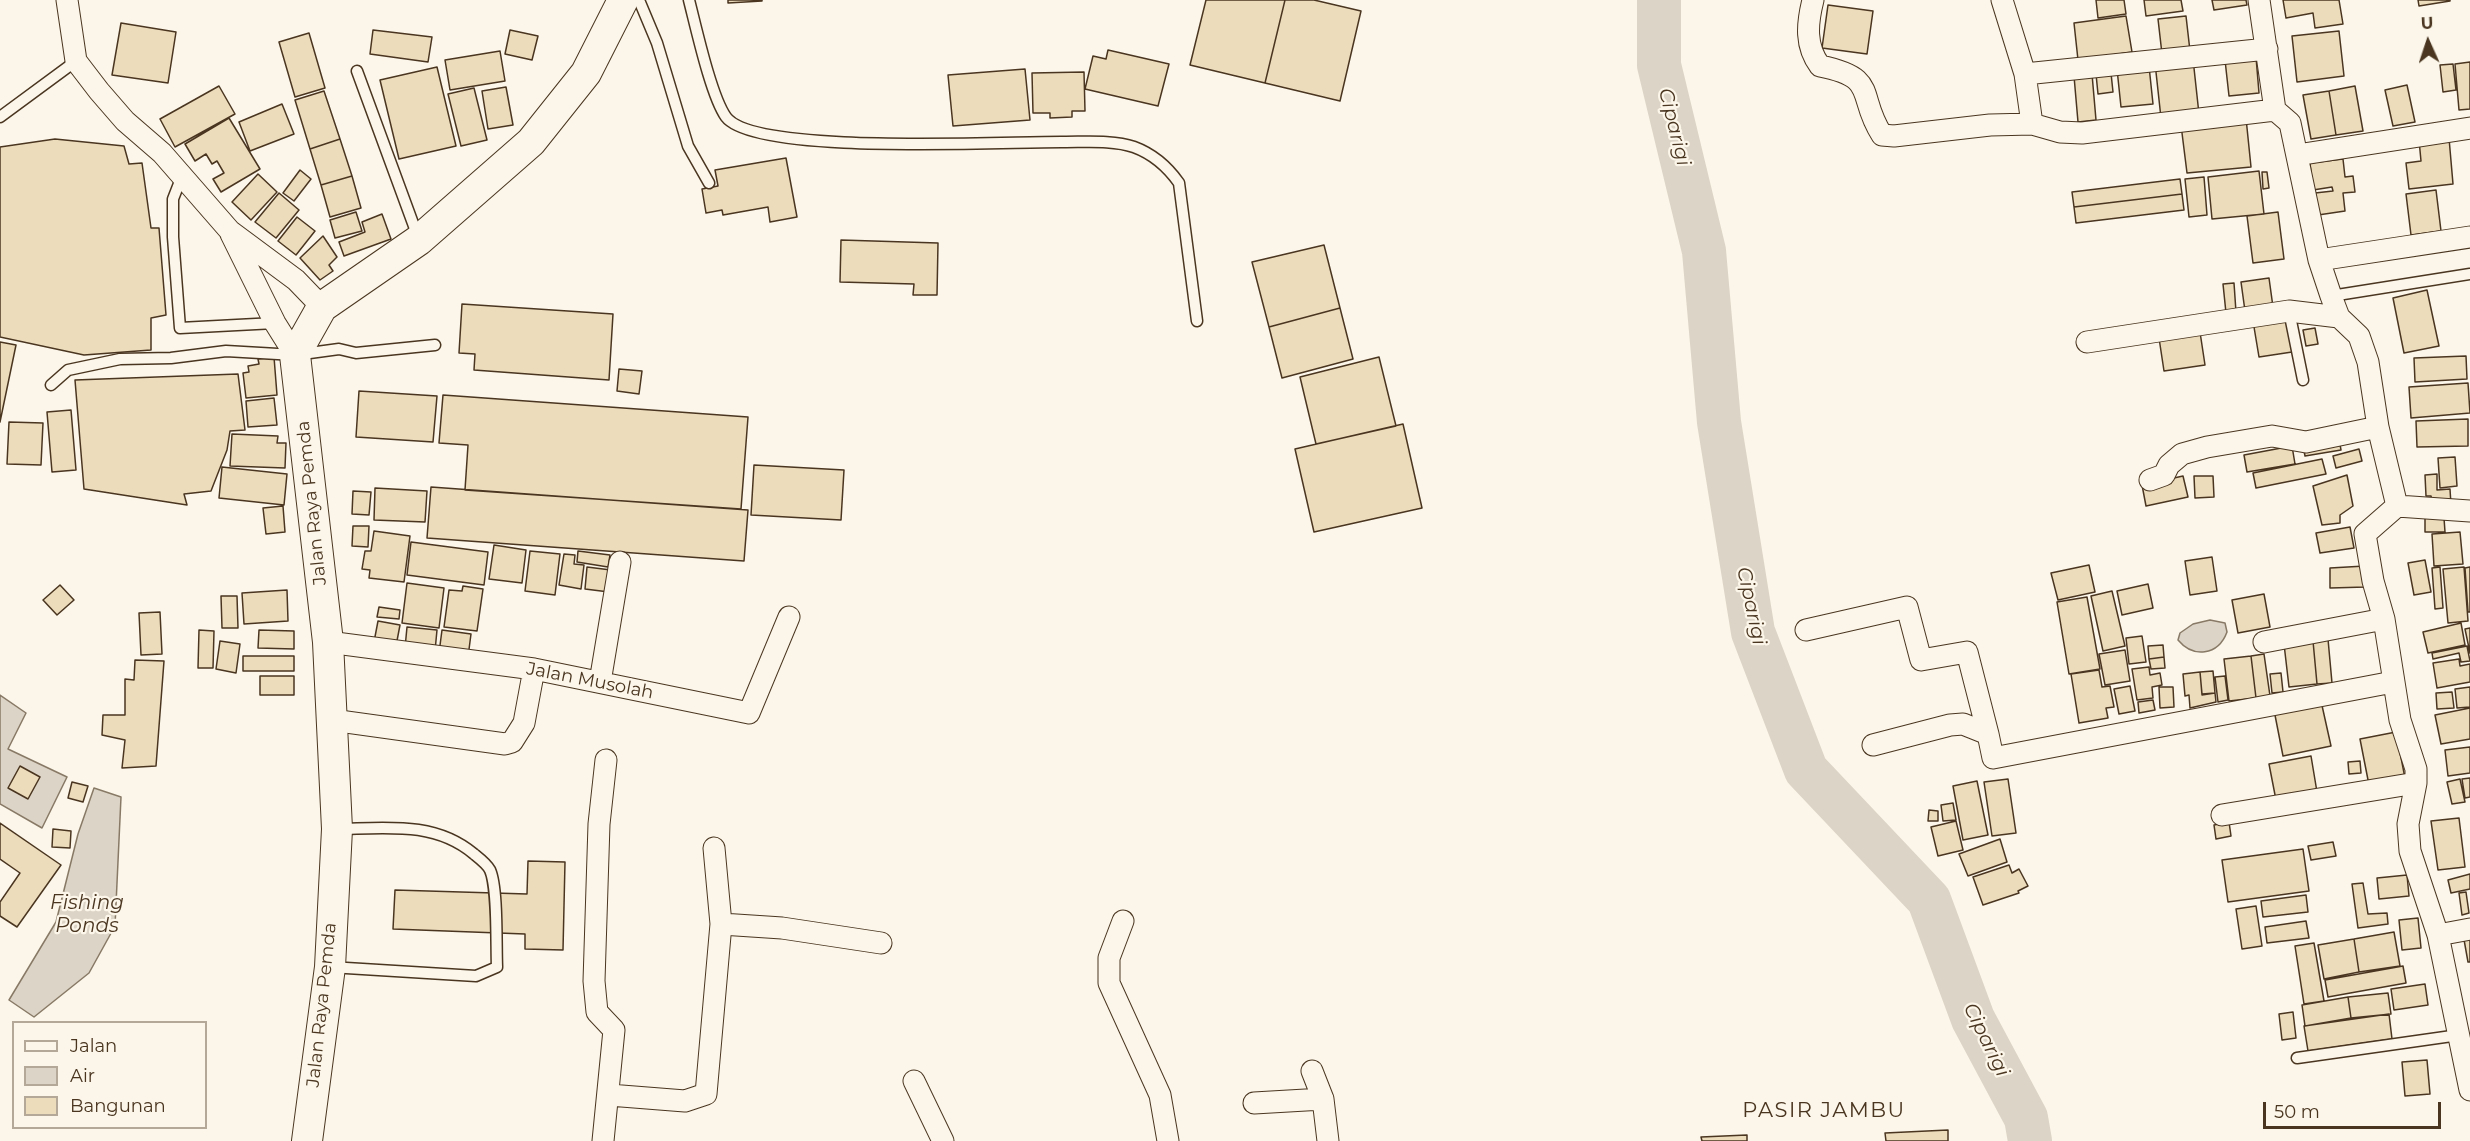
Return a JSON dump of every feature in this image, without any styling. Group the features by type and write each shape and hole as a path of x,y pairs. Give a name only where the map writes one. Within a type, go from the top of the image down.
{"main road":[{"path":"296,355 322,307 419,240 531,142 586,73 623,0"},
{"name":"Jalan Raya Pemda","path":"296,355 327,642 337,829 330,968 307,1141"}],"street":[{"path":"67,0 76,61 125,121 162,153 230,231 296,280 322,307"},
{"path":"1813,0 1808,19 1811,54 1820,66 1853,76 1859,81 1866,91 1876,127 1882,135 1894,136 1990,125 2032,124 2060,132 2082,133 2275,110"},
{"path":"2002,0 2025,74 2032,124"},
{"path":"2259,0 2275,110 2289,123 2319,260 2331,296 2339,317 2359,336 2368,362 2378,427 2397,506"},
{"path":"2025,74 2267,49"},
{"path":"2297,154 2470,128"},
{"path":"230,231 275,323 296,355"},
{"path":"2319,260 2470,237"},
{"path":"2088,342 2289,311 2339,317"},
{"path":"2150,480 2164,475 2169,465 2182,454 2207,447 2272,436 2306,442 2378,427"},
{"path":"2470,511 2397,506 2366,534 2373,581 2384,619 2400,720 2416,769 2416,783 2408,824 2410,851 2438,935 2470,1089"},
{"path":"600,682 620,562"},
{"path":"1806,630 1907,607 1922,660 1967,652 1993,758 2393,682"},
{"name":"Jalan Musolah","path":"327,642 534,669 749,713 789,617"},
{"path":"2264,642 2384,619"},
{"path":"332,720 485,742 512,742 524,723 534,669"},
{"path":"1873,745 1950,725 1963,724 1988,734"},
{"path":"603,1141 614,1030 597,1012 594,981 599,824 606,760"},
{"path":"2222,815 2416,783"},
{"path":"609,1095 685,1101 706,1094 721,924 714,848"},
{"path":"1123,921 1109,958 1109,983 1160,1095 1168,1141"},
{"path":"721,924 782,928 881,942"},
{"path":"2438,935 2470,929"},
{"path":"1312,1071 1323,1098 1328,1141"},
{"path":"914,1081 943,1141"},
{"path":"1254,1103 1323,1098"}],"lane":[{"path":"639,0 657,43 688,146 709,183"},
{"path":"689,0 717,96 726,117 736,126 756,132 834,142 935,144 1097,142 1132,146 1168,168 1179,183 1197,321"},
{"path":"0,117 76,61"},
{"path":"357,71 419,240"},
{"path":"182,176 173,199 173,237 180,328 275,323"},
{"path":"2331,296 2470,274"},
{"path":"2289,311 2303,380"},
{"path":"51,386 68,370 120,359 171,358 226,351 296,355 339,349 356,352 435,345"},
{"path":"330,968 476,976 497,967 494,893 490,871 480,859 461,843 437,832 414,828 337,829"},
{"path":"2297,1058 2459,1035"}],"water":[{"path":"2210,620 2225,623 2227,632 2218,646 2205,652 2198,652 2184,646 2178,640 2180,633 2193,624"},
{"path":"0,695 26,713 8,749 67,777 42,828 0,804"},
{"name":"Fishing Ponds","path":"94,788 121,797 115,926 89,973 34,1017 9,1000 56,922 78,834"}],"building":[{"path":"728,0 762,0 762,1 728,3"},
{"path":"1206,0 1285,0 1265,83 1190,65"},
{"path":"1285,0 1314,0 1361,11 1340,101 1265,83"},
{"path":"2096,0 2124,0 2126,14 2098,18"},
{"path":"2144,0 2181,0 2183,11 2146,16"},
{"path":"2212,0 2246,0 2247,5 2214,10"},
{"path":"2283,0 2339,0 2343,24 2315,28 2313,13 2286,18"},
{"path":"2418,0 2450,0 2450,1 2419,6"},
{"path":"1828,5 1873,11 1867,54 1822,48"},
{"path":"2126,16 2132,52 2078,60 2074,23"},
{"path":"2186,16 2190,51 2162,54 2158,19"},
{"path":"121,23 176,32 168,83 112,75"},
{"path":"373,30 432,37 428,62 370,54"},
{"path":"510,30 538,36 532,60 505,54"},
{"path":"2339,31 2344,76 2297,82 2292,36"},
{"path":"309,33 325,88 295,97 279,42"},
{"path":"1108,50 1169,64 1158,106 1085,89 1093,56 1106,59"},
{"path":"500,51 505,81 450,90 445,60"},
{"path":"2256,57 2259,93 2229,96 2225,60"},
{"path":"2193,59 2199,114 2161,118 2155,63"},
{"path":"2470,62 2470,109 2459,110 2455,64"},
{"path":"2453,64 2456,90 2443,92 2440,65"},
{"path":"2149,66 2153,104 2121,107 2117,69"},
{"path":"437,67 456,146 399,159 380,80"},
{"path":"1025,69 1030,120 953,126 948,75"},
{"path":"1084,72 1085,111 1072,111 1072,117 1050,118 1050,113 1033,113 1032,73"},
{"path":"2111,73 2113,92 2098,94 2096,74"},
{"path":"2092,74 2096,120 2078,122 2074,76"},
{"path":"2407,85 2415,122 2393,126 2385,90"},
{"path":"219,86 235,114 175,147 160,119"},
{"path":"2355,86 2363,131 2336,135 2329,91"},
{"path":"506,87 513,125 488,129 482,91"},
{"path":"474,88 487,140 461,146 448,94"},
{"path":"324,91 340,139 310,149 295,100"},
{"path":"2329,91 2336,135 2311,139 2303,95"},
{"path":"282,104 294,134 250,151 239,122"},
{"path":"229,118 260,169 221,192 213,179 224,173 217,161 212,164 206,154 195,161 185,144"},
{"path":"2246,118 2251,167 2187,173 2181,125"},
{"path":"2449,138 2453,184 2409,189 2406,163 2421,161 2419,140"},
{"path":"55,139 124,146 129,164 142,163 151,228 159,228 166,315 151,318 151,350 84,355 0,337 0,147"},
{"path":"340,139 352,176 321,185 310,149"},
{"path":"786,158 797,217 770,222 768,207 723,215 722,210 706,213 702,189 718,186 715,170"},
{"path":"2343,159 2345,177 2353,176 2355,192 2343,193 2345,211 2318,215 2315,193 2333,191 2332,187 2313,190 2310,163"},
{"path":"300,170 311,179 294,201 283,193"},
{"path":"2259,171 2264,214 2212,219 2208,177"},
{"path":"2262,172 2267,172 2269,188 2263,189"},
{"path":"258,174 277,192 251,220 232,202"},
{"path":"352,176 361,208 330,217 321,185"},
{"path":"2204,177 2207,215 2189,217 2185,179"},
{"path":"2180,179 2182,194 2074,207 2072,192"},
{"path":"2436,190 2441,231 2411,235 2406,194"},
{"path":"279,193 299,210 276,238 255,222"},
{"path":"2182,194 2184,210 2076,223 2074,207"},
{"path":"356,212 362,231 335,238 330,220"},
{"path":"2278,212 2284,259 2253,263 2247,216"},
{"path":"382,214 391,239 344,256 339,242 365,232 362,222"},
{"path":"297,217 315,231 296,255 278,241"},
{"path":"323,236 337,257 329,265 333,271 320,280 300,258"},
{"path":"841,240 938,243 937,295 913,295 914,284 840,282"},
{"path":"1324,245 1340,308 1269,327 1252,262"},
{"path":"2269,278 2273,307 2245,311 2241,282"},
{"path":"2234,283 2236,312 2226,313 2223,284"},
{"path":"2427,290 2439,346 2404,353 2393,298"},
{"path":"462,304 613,314 609,380 474,370 475,354 459,353"},
{"path":"1340,308 1353,359 1282,378 1269,327"},
{"path":"2286,316 2292,352 2259,357 2253,321"},
{"path":"2315,328 2318,344 2306,346 2303,330"},
{"path":"2200,332 2205,365 2164,371 2159,338"},
{"path":"0,342 16,345 0,422"},
{"path":"2466,356 2467,379 2415,382 2414,358"},
{"path":"274,357 277,395 246,398 243,373 249,372 248,366 259,364 258,359"},
{"path":"1379,357 1396,426 1316,444 1300,377"},
{"path":"619,369 642,371 639,394 617,391"},
{"path":"238,374 245,430 230,431 227,450 211,491 184,494 187,505 84,489 75,380"},
{"path":"2468,383 2470,413 2411,418 2409,387"},
{"path":"359,391 437,396 433,442 356,437"},
{"path":"443,395 748,417 741,509 465,490 468,445 439,443"},
{"path":"274,398 277,425 248,427 246,401"},
{"path":"71,410 76,470 52,472 47,412"},
{"path":"2468,419 2468,446 2417,447 2416,421"},
{"path":"9,422 43,423 41,465 7,464"},
{"path":"1403,424 1422,508 1314,532 1295,449"},
{"path":"232,434 278,436 277,443 286,443 285,468 230,466"},
{"path":"2339,439 2341,450 2305,456 2303,445"},
{"path":"2292,446 2295,464 2247,472 2244,455"},
{"path":"2359,449 2362,461 2336,468 2333,456"},
{"path":"2455,457 2457,486 2440,488 2438,458"},
{"path":"2322,459 2326,474 2256,488 2253,473"},
{"path":"754,465 844,470 841,520 751,515"},
{"path":"222,467 287,474 284,505 219,498"},
{"path":"2437,474 2437,490 2450,489 2451,505 2432,501 2431,496 2426,496 2425,475"},
{"path":"2347,475 2353,506 2340,515 2340,523 2322,525 2313,486"},
{"path":"2183,476 2188,497 2146,506 2142,485"},
{"path":"2194,476 2213,476 2214,497 2195,498"},
{"path":"431,487 748,510 744,561 427,538"},
{"path":"375,488 427,491 425,522 374,520"},
{"path":"353,491 371,492 369,515 352,514"},
{"path":"283,506 285,532 266,534 263,508"},
{"path":"2425,518 2444,518 2445,532 2425,532"},
{"path":"353,526 369,526 368,547 352,546"},
{"path":"2350,527 2354,548 2320,553 2316,533"},
{"path":"374,531 410,536 404,582 369,578 370,570 362,569 365,551 371,551"},
{"path":"2460,532 2463,564 2434,566 2432,534"},
{"path":"411,542 488,552 484,585 407,575"},
{"path":"494,545 526,550 522,583 489,579"},
{"path":"530,551 560,554 555,595 525,591"},
{"path":"578,551 610,555 608,567 577,562"},
{"path":"564,554 575,555 574,564 584,565 581,589 559,585"},
{"path":"2212,557 2217,591 2190,595 2185,561"},
{"path":"2425,560 2431,592 2414,595 2408,563"},
{"path":"2089,565 2095,592 2058,600 2051,573"},
{"path":"2365,566 2366,587 2330,588 2330,568"},
{"path":"587,567 611,570 609,592 585,589"},
{"path":"2440,567 2443,608 2435,609 2432,568"},
{"path":"2464,567 2468,621 2448,623 2443,569"},
{"path":"2470,567 2470,612 2468,612 2465,568"},
{"path":"407,583 444,588 439,628 402,623"},
{"path":"2148,584 2153,608 2122,615 2117,591"},
{"path":"60,585 74,600 57,615 43,600"},
{"path":"463,586 483,589 477,631 444,627 449,590 462,591"},
{"path":"287,590 288,621 244,624 242,593"},
{"path":"2112,591 2125,646 2103,651 2091,596"},
{"path":"2264,594 2270,627 2238,633 2232,600"},
{"path":"221,596 237,596 238,628 222,628"},
{"path":"2087,597 2100,669 2069,674 2057,602"},
{"path":"379,607 400,610 399,619 377,617"},
{"path":"160,612 162,654 141,655 139,613"},
{"path":"378,621 400,625 396,646 374,642"},
{"path":"2461,623 2465,645 2428,653 2423,632"},
{"path":"407,627 437,630 435,651 405,648"},
{"path":"2470,628 2470,653 2465,629"},
{"path":"199,630 214,631 213,668 198,668"},
{"path":"259,630 294,631 294,649 258,648"},
{"path":"442,630 471,634 468,657 439,653"},
{"path":"2142,636 2146,662 2129,664 2126,638"},
{"path":"2328,639 2332,683 2317,684 2313,641"},
{"path":"220,641 240,644 236,673 216,669"},
{"path":"2313,641 2317,684 2289,687 2284,644"},
{"path":"2163,645 2164,657 2149,659 2148,646"},
{"path":"2467,646 2470,661 2461,662 2459,653 2433,659 2432,653"},
{"path":"2125,650 2130,681 2105,685 2099,654"},
{"path":"2264,654 2270,696 2256,698 2251,656"},
{"path":"243,656 294,656 294,671 243,671"},
{"path":"2251,656 2256,698 2229,701 2224,659"},
{"path":"2164,657 2165,668 2151,669 2149,659"},
{"path":"2459,659 2460,666 2470,664 2470,682 2437,688 2433,663"},
{"path":"135,660 164,661 156,766 122,768 125,740 102,735 103,715 125,715 125,679 134,680"},
{"path":"2149,667 2150,675 2160,673 2162,685 2152,687 2153,698 2137,700 2132,669"},
{"path":"2099,670 2102,687 2110,686 2114,707 2106,708 2108,718 2079,723 2071,674"},
{"path":"2213,671 2215,693 2202,694 2200,672"},
{"path":"2200,672 2202,695 2215,693 2216,702 2190,708 2189,695 2185,696 2183,674"},
{"path":"2281,673 2283,692 2272,693 2270,674"},
{"path":"260,676 294,676 294,695 260,695"},
{"path":"2225,676 2228,700 2218,702 2215,677"},
{"path":"2130,686 2135,711 2119,714 2114,689"},
{"path":"2159,687 2173,687 2174,707 2160,708"},
{"path":"2470,687 2470,707 2457,708 2455,689"},
{"path":"2452,692 2454,708 2437,709 2436,693"},
{"path":"2153,700 2155,710 2139,713 2138,702"},
{"path":"2321,701 2331,746 2283,756 2274,710"},
{"path":"2470,708 2470,739 2441,744 2435,715"},
{"path":"2396,732 2405,778 2369,785 2360,739"},
{"path":"2470,747 2470,773 2448,776 2445,750"},
{"path":"2311,756 2317,792 2276,800 2269,764"},
{"path":"2360,761 2361,773 2349,774 2348,762"},
{"path":"20,766 40,777 28,799 8,788"},
{"path":"2470,778 2470,797 2465,798 2462,779"},
{"path":"2008,779 2016,833 1992,836 1984,782"},
{"path":"2460,779 2465,802 2452,804 2447,782"},
{"path":"1977,781 1988,835 1963,840 1953,786"},
{"path":"72,782 88,786 83,802 68,798"},
{"path":"1953,803 1956,820 1943,821 1941,805"},
{"path":"1929,810 1938,811 1938,821 1928,821"},
{"path":"2459,818 2465,867 2438,870 2431,821"},
{"path":"1956,821 1963,850 1938,856 1931,827"},
{"path":"2229,822 2231,836 2216,839 2214,825"},
{"path":"0,823 61,865 17,927 0,916 0,902 20,873 0,859"},
{"path":"53,829 71,831 70,848 52,847"},
{"path":"2000,839 2007,862 1968,876 1959,854"},
{"path":"2333,842 2336,856 2311,860 2308,846"},
{"path":"2303,849 2309,891 2228,902 2222,860"},
{"path":"528,861 565,862 563,950 525,949 525,934 393,929 395,890 527,894"},
{"path":"2009,865 2012,873 2019,869 2028,886 2018,891 2019,893 1983,905 1973,877"},
{"path":"2470,874 2470,889 2451,893 2448,880"},
{"path":"2407,875 2409,896 2379,899 2377,878"},
{"path":"2363,883 2368,914 2387,913 2388,924 2358,928 2352,884"},
{"path":"2466,892 2469,913 2462,915 2459,893"},
{"path":"2306,895 2308,912 2263,917 2261,901"},
{"path":"2256,906 2262,946 2242,949 2236,909"},
{"path":"2418,918 2421,948 2402,950 2399,920"},
{"path":"2306,921 2309,938 2267,943 2265,927"},
{"path":"2394,932 2400,966 2359,972 2354,939"},
{"path":"2470,933 2470,962 2468,962 2463,934"},
{"path":"2354,939 2359,972 2324,979 2318,945"},
{"path":"2314,943 2324,1001 2304,1004 2295,946"},
{"path":"2403,966 2406,983 2328,997 2325,980"},
{"path":"2425,984 2428,1005 2394,1010 2391,989"},
{"path":"2388,993 2391,1014 2351,1018 2348,997"},
{"path":"2348,997 2351,1018 2305,1026 2302,1005"},
{"path":"2293,1012 2296,1038 2282,1040 2279,1014"},
{"path":"2389,1014 2392,1039 2308,1051 2304,1026"},
{"path":"2427,1060 2430,1094 2405,1096 2402,1062"},
{"path":"1948,1130 1948,1141 1886,1141 1885,1133"},
{"path":"1747,1135 1747,1141 1702,1141 1701,1137"}],"waterway":[{"name":"Ciparigi","path":"1659,0 1659,65 1704,251 1719,422 1753,632 1806,770 1929,900 1973,1019 2026,1118 2030,1141"}],"district":[{"name":"PASIR JAMBU","path":"1824,1111"}]}
